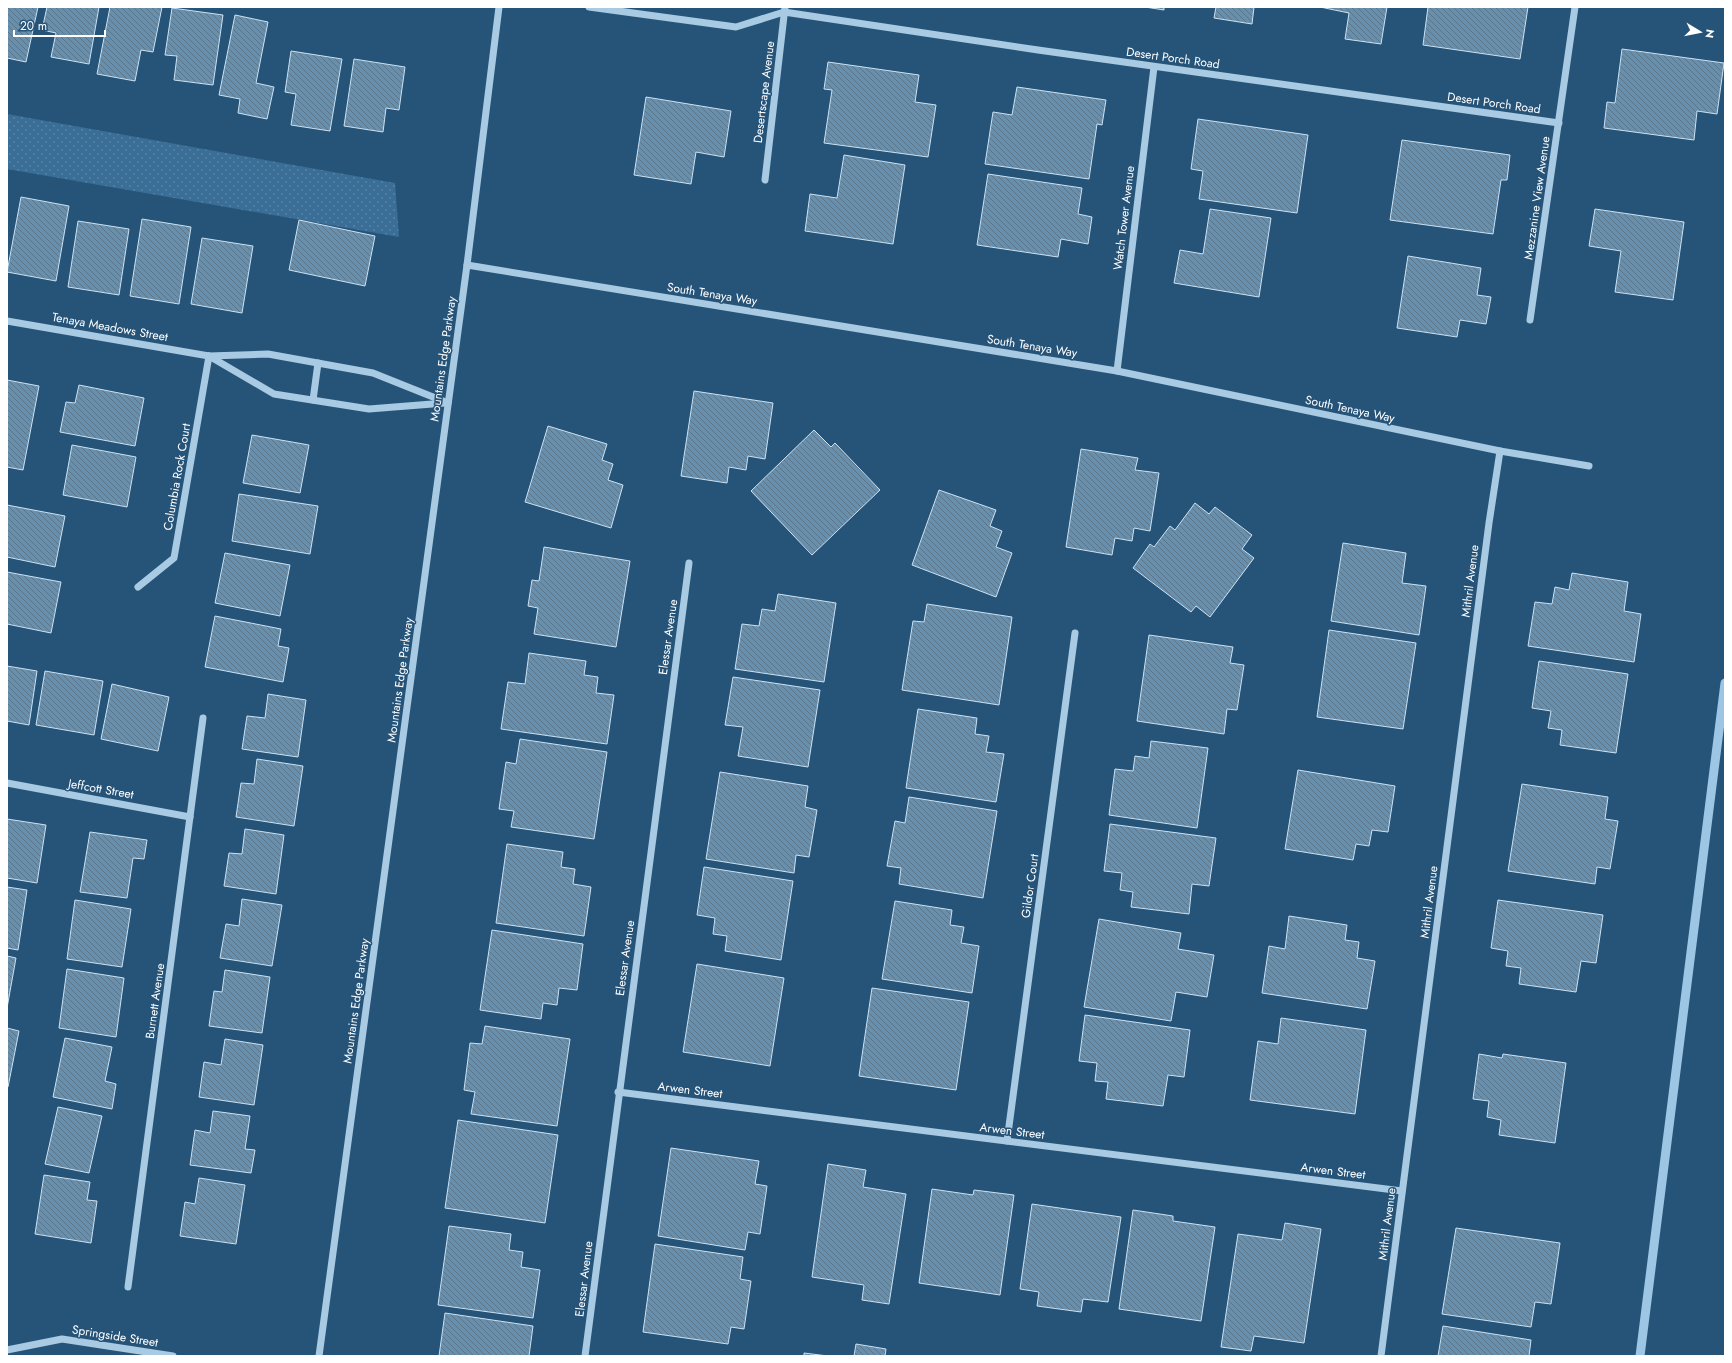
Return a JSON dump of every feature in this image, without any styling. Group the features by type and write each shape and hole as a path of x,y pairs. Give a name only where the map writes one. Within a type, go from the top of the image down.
{"street":[{"name":"Mountains Edge Parkway","path":"319,1356 467,265 499,7"},
{"name":"Desert Porch Road","path":"589,7 736,27 785,10"},
{"name":"Desert Porch Road","path":"777,7 785,10 1154,67 1559,123"},
{"name":"Mezzanine View Avenue","path":"1530,320 1575,7"},
{"name":"Desertscape Avenue","path":"765,180 785,10"},
{"name":"Watch Tower Avenue","path":"1117,371 1154,67"},
{"name":"South Tenaya Way","path":"467,265 1117,371 1500,452 1589,466"},
{"name":"Tenaya Meadows Street","path":"7,321 209,356 268,354 373,373 448,403"},
{"name":"Tenaya Meadows Street","path":"209,356 274,394 369,409 448,403"},
{"name":"Columbia Rock Court","path":"138,587 174,558 209,356"},
{"path":"312,400 318,363"},
{"name":"Mithril Avenue","path":"1381,1356 1489,523 1500,452"},
{"name":"Elessar Avenue","path":"585,1356 618,1092 689,563"},
{"name":"Gildor Court","path":"1007,1141 1075,633"},
{"name":"Burnett Avenue","path":"128,1287 203,718"},
{"name":"Jeffcott Street","path":"7,783 190,817"},
{"name":"Arwen Street","path":"618,1092 1402,1191"},
{"name":"Springside Street","path":"7,1350 62,1339 173,1356"}],"shaded area":[{"path":"7,114 395,183 399,237 7,169"}],"building":[{"path":"7,7 38,7 26,62 7,58"},
{"path":"47,7 99,7 89,64 51,57 56,33 42,30"},
{"path":"110,7 162,7 153,52 141,50 135,81 97,74"},
{"path":"1145,7 1164,7 1164,10"},
{"path":"1216,7 1254,7 1252,24 1214,18"},
{"path":"1320,7 1387,7 1381,44 1345,39 1349,13"},
{"path":"1428,7 1528,7 1520,59 1423,45"},
{"path":"172,8 223,15 213,85 174,80 177,56 165,55"},
{"path":"235,15 268,22 256,83 274,87 267,119 238,113 240,99 219,95"},
{"path":"1622,49 1724,63 1717,114 1697,111 1694,140 1604,128 1607,102 1615,103"},
{"path":"291,51 342,59 330,131 291,125 296,94 285,92"},
{"path":"354,59 405,67 399,110 386,108 383,132 344,126"},
{"path":"828,62 919,75 915,102 936,105 928,157 824,143 832,90 824,89"},
{"path":"1017,87 1106,100 1102,125 1097,124 1089,179 985,164 993,112 1012,115"},
{"path":"646,97 731,111 724,157 696,152 691,184 634,175"},
{"path":"1198,119 1308,135 1297,213 1199,199 1203,171 1191,169"},
{"path":"1402,140 1510,155 1507,180 1501,180 1493,234 1390,220"},
{"path":"844,155 905,165 893,244 805,231 810,194 837,198"},
{"path":"988,174 1082,188 1078,214 1092,217 1088,244 1061,239 1058,257 977,245"},
{"path":"21,197 69,206 56,281 7,272"},
{"path":"1210,209 1271,218 1259,297 1174,283 1180,250 1203,254"},
{"path":"1595,209 1684,222 1673,300 1615,292 1621,251 1589,246"},
{"path":"142,219 191,227 179,304 130,296"},
{"path":"299,220 375,236 365,286 289,270"},
{"path":"78,221 129,229 119,295 68,287"},
{"path":"202,238 253,246 242,313 191,304"},
{"path":"1408,256 1481,268 1477,295 1491,297 1486,324 1460,320 1457,337 1397,328"},
{"path":"7,380 39,386 23,470 7,467"},
{"path":"79,385 144,398 135,446 60,432 66,402 75,403"},
{"path":"694,391 773,403 765,459 748,456 746,470 729,467 727,483 681,476"},
{"path":"548,426 607,444 602,460 613,464 608,480 623,485 611,528 525,502"},
{"path":"814,430 831,447 835,443 880,490 812,555 751,491"},
{"path":"252,435 309,445 300,493 243,483"},
{"path":"72,445 136,457 127,507 63,495"},
{"path":"1081,449 1138,458 1135,470 1159,473 1150,531 1134,528 1132,541 1115,538 1112,555 1066,547"},
{"path":"939,490 996,510 990,526 1002,531 996,547 1012,553 996,597 912,565"},
{"path":"239,494 318,506 310,554 232,541"},
{"path":"1195,503 1209,514 1215,507 1252,535 1242,549 1254,558 1210,617 1196,606 1191,612 1133,568 1150,544 1154,547 1170,526 1175,530"},
{"path":"7,505 65,516 55,567 7,557"},
{"path":"1343,543 1406,553 1402,583 1426,586 1419,635 1331,621"},
{"path":"544,547 630,561 616,647 534,634 538,608 528,606 532,580 539,581"},
{"path":"225,553 290,565 280,616 215,603"},
{"path":"7,572 61,582 51,633 7,624"},
{"path":"1572,573 1628,582 1624,611 1641,614 1634,662 1528,646 1535,602 1552,604 1555,587 1569,590"},
{"path":"778,594 836,603 824,682 735,669 742,624 759,626 762,609 775,611"},
{"path":"927,604 1012,617 999,705 902,690 913,621 924,622"},
{"path":"215,616 281,629 278,646 289,648 283,682 205,667"},
{"path":"1329,630 1416,643 1403,729 1317,717"},
{"path":"1149,635 1233,647 1230,663 1244,665 1237,710 1227,709 1224,734 1137,721"},
{"path":"529,653 586,661 584,675 598,677 596,693 614,695 607,744 501,729 508,682 525,684"},
{"path":"1539,661 1628,674 1616,753 1560,745 1562,730 1548,728 1551,711 1532,708"},
{"path":"7,666 37,671 29,725 7,721"},
{"path":"45,671 103,681 94,735 36,725"},
{"path":"733,677 820,690 808,767 738,756 743,727 725,725"},
{"path":"112,684 169,697 158,751 101,739"},
{"path":"268,694 306,700 298,757 242,749 247,716 265,718"},
{"path":"918,709 977,718 975,734 989,736 986,752 1004,754 996,802 906,788"},
{"path":"520,739 607,752 594,839 511,827 514,811 499,809 506,762 516,764"},
{"path":"1151,741 1208,748 1197,828 1109,815 1115,769 1133,771 1135,756 1149,758"},
{"path":"257,759 303,766 294,826 236,817 241,783 254,784"},
{"path":"1298,770 1395,786 1388,832 1372,830 1369,846 1356,844 1353,860 1285,849"},
{"path":"720,772 808,786 805,807 817,810 809,857 796,855 794,873 706,859"},
{"path":"1522,784 1608,797 1605,819 1618,821 1610,869 1597,867 1595,884 1508,871"},
{"path":"909,797 997,811 983,898 899,884 901,868 887,866 895,821 905,823"},
{"path":"7,819 46,825 37,883 7,878"},
{"path":"1110,824 1216,838 1209,886 1192,884 1189,914 1131,907 1133,892 1120,890 1122,873 1104,871"},
{"path":"245,829 284,835 276,894 224,886 229,853 242,854"},
{"path":"90,832 147,840 144,859 133,858 127,898 80,892"},
{"path":"507,844 563,852 561,867 575,869 573,884 591,887 584,936 496,923"},
{"path":"704,867 793,881 781,960 725,951 727,936 713,934 715,918 697,915"},
{"path":"7,887 27,890 18,950 7,948"},
{"path":"242,899 282,905 272,966 220,958 226,924 239,926"},
{"path":"75,900 131,909 122,967 67,959"},
{"path":"1498,900 1603,915 1596,963 1581,961 1576,992 1519,984 1521,968 1506,966 1508,951 1491,948"},
{"path":"895,901 952,910 950,925 964,927 961,943 979,946 972,993 882,979"},
{"path":"1289,916 1347,925 1345,940 1359,942 1357,958 1375,961 1367,1009 1262,993 1269,946 1285,949"},
{"path":"1099,919 1181,933 1178,949 1214,955 1207,997 1176,992 1171,1021 1084,1007"},
{"path":"492,930 583,944 577,990 559,988 557,1005 543,1003 541,1019 480,1010"},
{"path":"7,956 16,958 7,1008"},
{"path":"697,964 784,978 770,1066 683,1052"},
{"path":"67,969 124,978 116,1037 59,1028"},
{"path":"225,970 270,977 262,1033 209,1026 214,991 222,992"},
{"path":"872,988 969,1002 956,1090 859,1076"},
{"path":"1085,1015 1190,1030 1184,1077 1168,1075 1163,1106 1106,1099 1108,1082 1095,1081 1097,1063 1079,1061"},
{"path":"1281,1018 1366,1030 1355,1114 1250,1100 1258,1041 1278,1044"},
{"path":"485,1026 570,1039 557,1126 471,1114 475,1092 464,1090 470,1043 482,1044"},
{"path":"7,1028 19,1031 8,1087 7,1086"},
{"path":"65,1038 112,1047 105,1081 116,1084 112,1109 53,1097"},
{"path":"225,1039 263,1045 254,1105 199,1097 204,1062 221,1065"},
{"path":"1479,1054 1502,1058 1503,1054 1566,1063 1555,1143 1499,1135 1501,1120 1487,1117 1489,1101 1473,1099"},
{"path":"58,1107 102,1116 89,1173 45,1164"},
{"path":"213,1111 250,1116 245,1149 255,1150 251,1173 190,1165 195,1130 210,1133"},
{"path":"458,1120 558,1135 545,1223 445,1208"},
{"path":"671,1148 759,1161 755,1184 767,1186 760,1234 748,1232 745,1250 658,1236"},
{"path":"828,1164 866,1170 863,1187 906,1194 889,1304 862,1300 864,1285 812,1277"},
{"path":"44,1175 90,1182 87,1200 97,1201 91,1243 35,1234"},
{"path":"199,1178 245,1185 236,1244 180,1236 185,1202 195,1204"},
{"path":"932,1189 973,1195 974,1190 1014,1195 1000,1295 919,1283"},
{"path":"1032,1204 1121,1217 1108,1302 1083,1299 1081,1312 1037,1306 1039,1292 1020,1289"},
{"path":"1133,1210 1173,1216 1173,1221 1215,1227 1201,1321 1119,1309"},
{"path":"1285,1223 1321,1229 1304,1343 1254,1336 1251,1351 1221,1347 1238,1234 1282,1240"},
{"path":"449,1226 511,1234 509,1250 523,1252 521,1267 540,1270 533,1318 438,1305"},
{"path":"1456,1228 1560,1243 1551,1304 1535,1302 1531,1327 1442,1314"},
{"path":"655,1244 743,1257 740,1279 751,1281 744,1329 731,1327 728,1344 643,1332"},
{"path":"445,1313 533,1326 529,1356 439,1356"},
{"path":"1443,1326 1531,1340 1529,1356 1438,1356"},
{"path":"856,1344 886,1349 885,1356 854,1356"},
{"path":"804,1353 828,1356 804,1356"}],"waterway":[{"path":"1640,1356 1725,683"}]}
